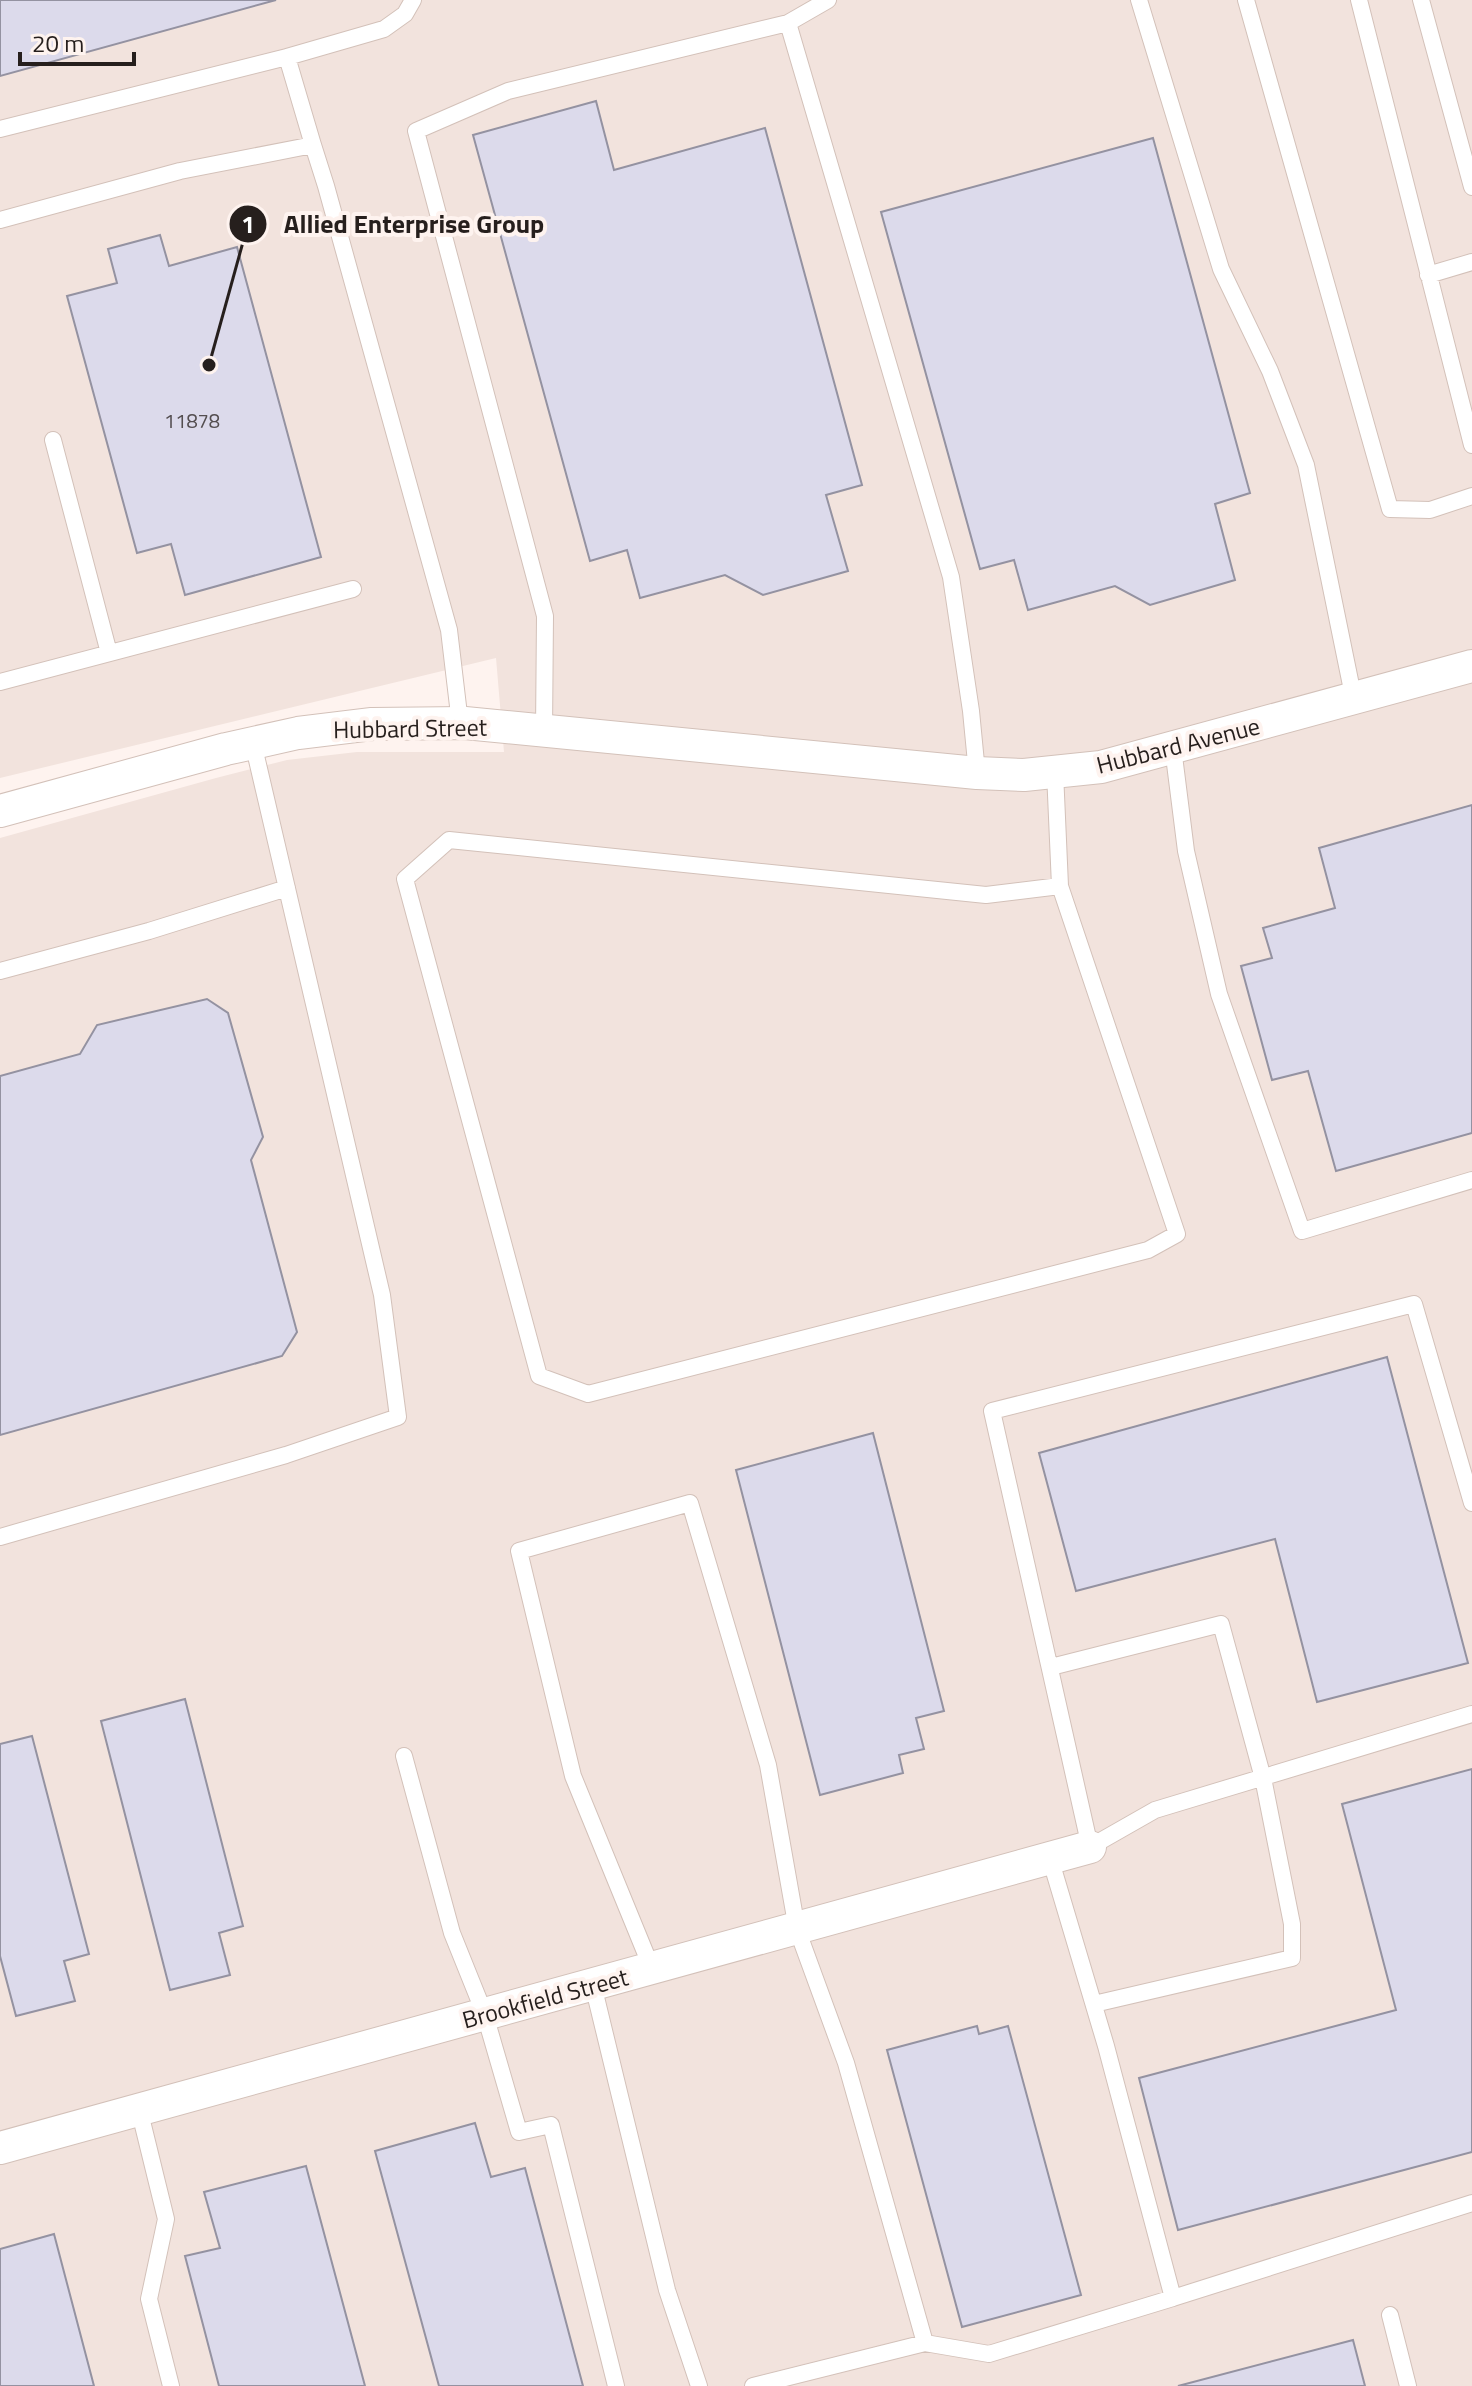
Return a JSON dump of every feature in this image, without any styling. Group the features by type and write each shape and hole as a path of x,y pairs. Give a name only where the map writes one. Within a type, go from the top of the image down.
{"street":[{"name":"Hubbard Avenue","path":"734,749 977,773 1024,775 1101,767 1472,666"},
{"name":"Hubbard Street","path":"0,811 253,743 298,733 372,724 460,723 734,749"},
{"name":"Brookfield Street","path":"0,2148 1090,1847"}],"lane":[{"path":"0,129 287,57 384,29 405,14 413,0"},
{"path":"544,731 545,616 416,131 508,91 788,23 828,0"},
{"path":"1139,0 1221,269 1270,371 1306,465 1354,700"},
{"path":"1246,0 1390,509 1430,510 1472,496"},
{"path":"1359,0 1472,445"},
{"path":"1421,0 1472,187"},
{"path":"788,23 951,577 977,773"},
{"path":"287,57 326,186 449,630 460,723"},
{"path":"0,220 180,171 313,145"},
{"path":"1428,275 1472,262"},
{"path":"53,440 109,653"},
{"path":"0,682 353,589"},
{"path":"0,1537 286,1455 398,1417 382,1295 253,743"},
{"path":"1173,748 1186,851 1219,994 1302,1231 1472,1180"},
{"path":"1055,772 1060,886 1177,1234 1148,1250 588,1394 539,1376 405,879 449,840 986,895 1060,886"},
{"path":"0,971 149,931 287,888"},
{"path":"1472,1503 1414,1304 992,1411 1090,1847 1155,1810 1472,1714"},
{"path":"652,1969 573,1776 519,1551 690,1503 768,1765 797,1929 846,2063 925,2343"},
{"path":"1051,1667 1221,1624 1263,1778 1292,1924 1292,1958 1094,2004"},
{"path":"404,1756 452,1933 485,2015 519,2132 551,2125 616,2386"},
{"path":"1050,1858 1094,2004 1173,2298"},
{"path":"593,1985 667,2290 699,2386"},
{"path":"139,2109 166,2219 149,2299 171,2386"},
{"path":"753,2386 925,2343 989,2354 1472,2203"},
{"path":"1390,2315 1408,2386"}],"shaded area":[{"path":"0,0 1472,0 1472,2386 0,2386 0,838 287,760 357,752 504,752 496,658 0,778"}],"building":[{"path":"0,0 276,0 0,76"},
{"path":"596,101 614,170 765,128 862,485 826,495 848,571 763,595 725,575 640,598 627,550 590,561 473,135"},
{"path":"1153,138 1250,493 1215,504 1235,580 1150,605 1115,586 1028,610 1014,560 980,569 881,212"},
{"path":"160,235 169,266 237,247 321,557 185,595 171,544 137,553 67,296 117,283 108,249"},
{"path":"1472,805 1472,1133 1336,1171 1308,1071 1272,1080 1241,966 1272,958 1263,928 1335,908 1319,848"},
{"path":"207,999 228,1013 263,1137 251,1160 297,1332 282,1356 0,1435 0,1076 80,1054 97,1025"},
{"path":"1387,1357 1468,1663 1317,1702 1275,1539 1076,1591 1039,1453"},
{"path":"873,1433 944,1711 916,1718 924,1749 899,1755 903,1773 820,1795 736,1470"},
{"path":"185,1699 243,1926 219,1933 230,1975 170,1990 101,1721"},
{"path":"32,1736 89,1954 64,1961 75,2001 16,2016 0,1956 0,1744"},
{"path":"1472,1769 1472,2152 1178,2230 1139,2078 1396,2010 1342,1804"},
{"path":"977,2026 979,2034 1008,2026 1081,2295 962,2327 887,2050"},
{"path":"475,2123 491,2177 525,2168 583,2386 439,2386 375,2151"},
{"path":"306,2166 365,2386 219,2386 185,2256 220,2248 204,2192"},
{"path":"54,2234 94,2386 0,2386 0,2249"},
{"path":"1353,2340 1365,2386 1178,2386"}],"place":[{"name":"Allied Enterprise Group","path":"209,365"}]}
